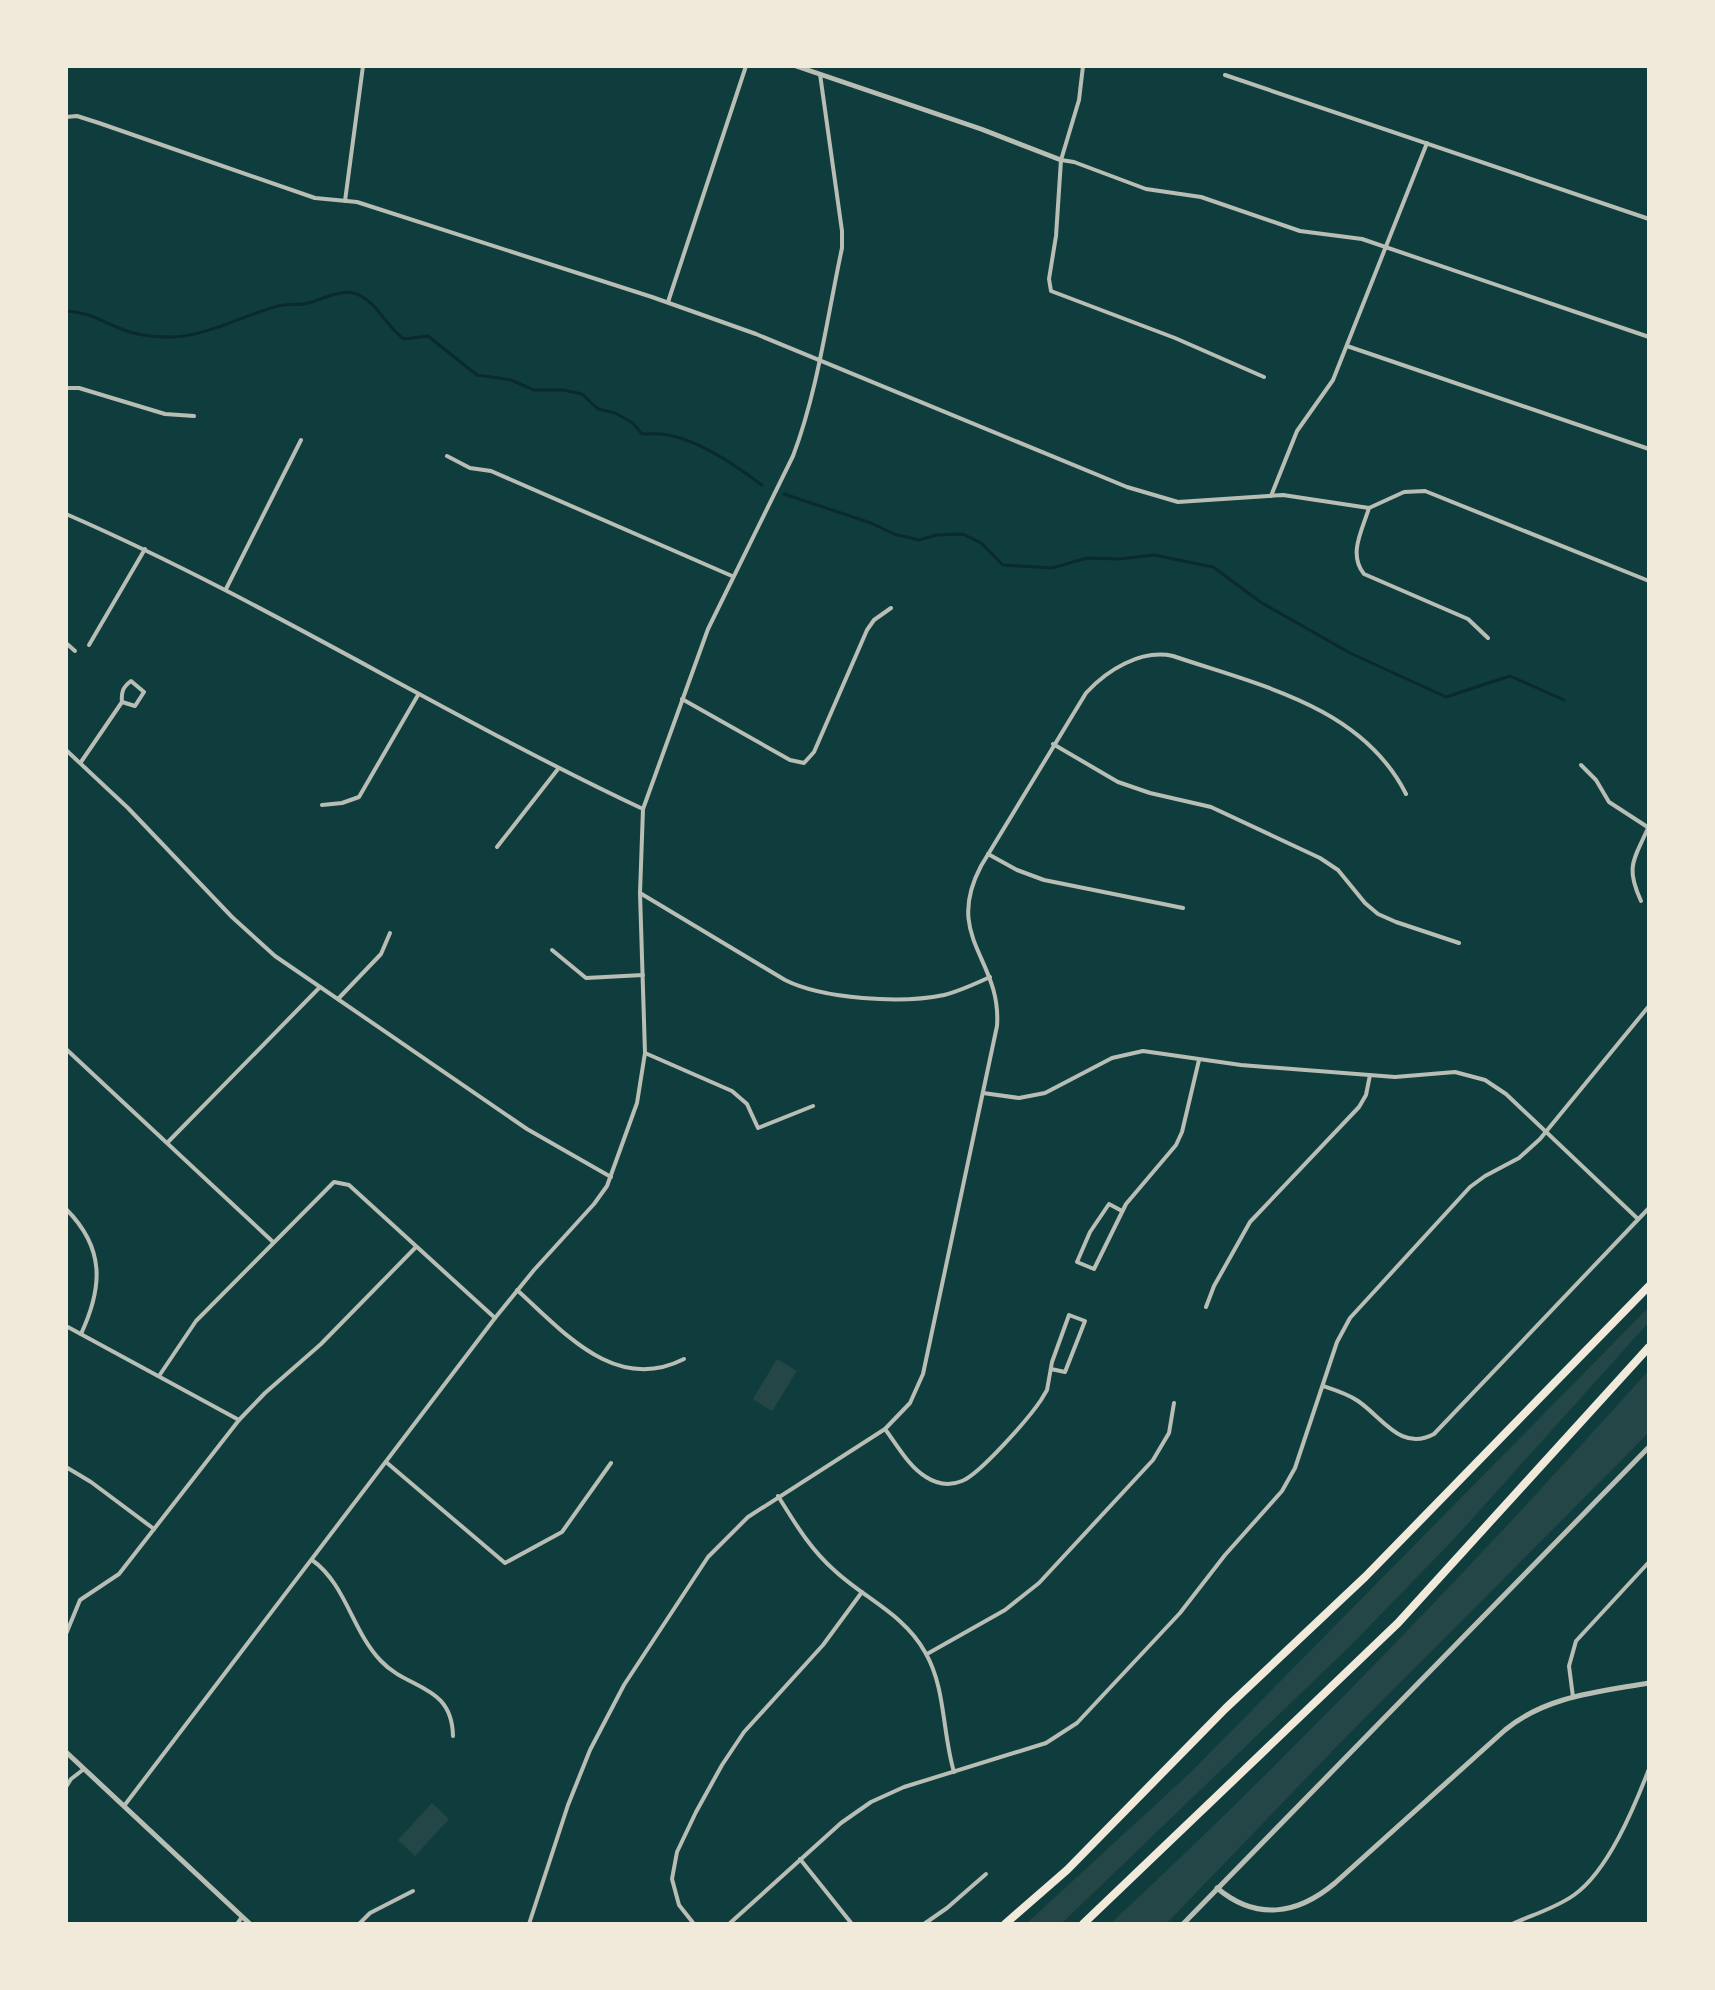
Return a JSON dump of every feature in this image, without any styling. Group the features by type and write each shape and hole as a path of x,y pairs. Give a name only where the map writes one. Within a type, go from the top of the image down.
{"highway":[{"path":"1005,1924 1067,1870 1226,1708 1365,1577 1649,1286"},
{"path":"1083,1924 1398,1623 1649,1347"}],"street":[{"path":"345,201 363,66"},
{"path":"668,302 746,66"},
{"path":"796,66 1146,189 1201,197 1300,231 1348,236 1387,247 1649,337"},
{"path":"1083,66 1079,100 1061,160 1056,236 1049,279 1051,291 1175,338 1264,377"},
{"path":"124,1806 495,1318 594,1204 611,1177 637,1103 645,1053 640,893 643,809 708,629 793,456 809,408 842,248 820,74"},
{"path":"1225,75 1649,219"},
{"path":"66,117 77,116 99,123 315,198 357,202 668,302 756,334 1154,497 1189,502 1292,496 1369,508 1404,492 1425,491 1649,581"},
{"path":"1271,496 1291,442 1327,391 1347,346 1427,143"},
{"path":"1347,346 1649,449"},
{"path":"66,388 79,388 165,414 194,416"},
{"path":"226,589 301,440"},
{"path":"447,456 470,468 491,471 732,576"},
{"path":"1369,508 1355,558 1364,574 1468,619 1488,638"},
{"path":"66,514 226,589 558,769 643,809"},
{"path":"89,645 145,549"},
{"path":"682,699 790,760 804,763 814,752 867,630 878,616 891,608"},
{"path":"66,643 75,651"},
{"path":"529,1924 575,1786 600,1729 624,1685 715,1549 748,1517 885,1429 910,1403 922,1379 998,1016 996,993 973,944 967,916 972,884 1081,700 1099,680 1130,662 1157,655 1173,656 1317,707 1363,741 1394,773 1406,794"},
{"path":"81,762 122,702 121,694 131,681 144,692 135,706 122,702"},
{"path":"322,805 359,797 418,695"},
{"path":"1053,744 1124,785 1211,807 1320,858 1338,870 1378,914 1459,943"},
{"path":"66,750 255,939 527,1129 611,1177"},
{"path":"1581,765 1596,780 1609,802 1649,828 1632,860 1633,884 1641,901"},
{"path":"497,847 558,769"},
{"path":"988,854 1044,880 1183,908"},
{"path":"640,893 801,989 823,994 890,997 944,995 990,977"},
{"path":"338,999 381,954 390,933"},
{"path":"552,950 586,978 643,975"},
{"path":"167,1143 320,987"},
{"path":"729,1924 841,1823 871,1802 904,1787 1046,1743 1070,1729 1180,1613 1225,1555 1282,1491 1295,1468 1341,1334 1361,1303 1470,1187 1522,1156 1546,1132 1649,1006"},
{"path":"66,1049 273,1241"},
{"path":"983,1093 1019,1098 1045,1093 1112,1058 1135,1051 1160,1052 1199,1060 1370,1075 1404,1077 1455,1072 1499,1088 1638,1219"},
{"path":"645,1053 732,1091 747,1104 758,1128 813,1106"},
{"path":"1122,1211 1109,1204 1090,1232 1077,1262 1094,1269 1126,1204 1176,1145 1199,1060"},
{"path":"1206,1307 1245,1228 1359,1107 1366,1095 1370,1075"},
{"path":"159,1376 196,1321 326,1186 338,1181 349,1185 495,1318"},
{"path":"1323,1386 1357,1400 1397,1434 1416,1440 1428,1437 1444,1426 1649,1208"},
{"path":"66,1209 85,1232 96,1262 96,1298 81,1334"},
{"path":"66,1634 80,1600 119,1574 239,1420 321,1344 416,1247"},
{"path":"517,1290 600,1360 647,1369 665,1368 684,1359"},
{"path":"885,1429 920,1473 937,1483 956,1483 974,1474 1037,1406 1047,1390 1051,1369 1069,1315 1085,1321 1065,1372 1051,1369"},
{"path":"66,1326 239,1420"},
{"path":"927,1654 1005,1610 1033,1588 1153,1460 1169,1433 1174,1403"},
{"path":"1183,1924 1649,1447"},
{"path":"386,1462 505,1563 562,1532 611,1463"},
{"path":"66,1467 100,1488 154,1529"},
{"path":"778,1496 818,1554 842,1577 901,1621 927,1654 939,1688 945,1739 954,1772"},
{"path":"312,1560 330,1576 379,1659 395,1672 428,1690 444,1704 452,1717 453,1736"},
{"path":"1573,1697 1569,1666 1576,1641 1649,1562"},
{"path":"694,1924 679,1905 672,1879 677,1852 696,1812 744,1732 823,1645 862,1592"},
{"path":"1217,1888 1237,1904 1260,1910 1290,1907 1315,1897 1335,1883 1512,1724 1545,1705 1649,1683"},
{"path":"66,1752 250,1924"},
{"path":"66,1787 84,1769"},
{"path":"1512,1924 1568,1899 1589,1882 1631,1811 1649,1769"},
{"path":"800,1859 852,1924"},
{"path":"924,1924 986,1874"},
{"path":"359,1924 370,1913 413,1891"},
{"path":"237,1924 242,1917"}],"shaded area":[{"path":"1649,1307 1649,1322 1453,1540 1352,1644 1061,1924 1026,1924 1190,1773"},
{"path":"777,1359 797,1371 772,1411 753,1399"},
{"path":"1649,1370 1649,1432 1614,1468 1340,1743 1166,1924 1110,1924 1250,1790 1386,1653"},
{"path":"432,1803 449,1819 415,1856 398,1840"}],"waterway":[{"path":"66,311 90,316 135,334 172,337 211,329 278,306 355,293 372,305 404,339 428,336 477,375 511,380 534,390 563,390 582,394 598,409 615,413 633,423 642,434 664,434 692,442 730,462 762,485"},
{"path":"784,494 919,540 936,535 963,534 981,543 1003,565 1052,568 1087,558 1119,559 1154,555 1213,567 1262,603 1350,653 1446,697 1510,676 1564,700"}]}
